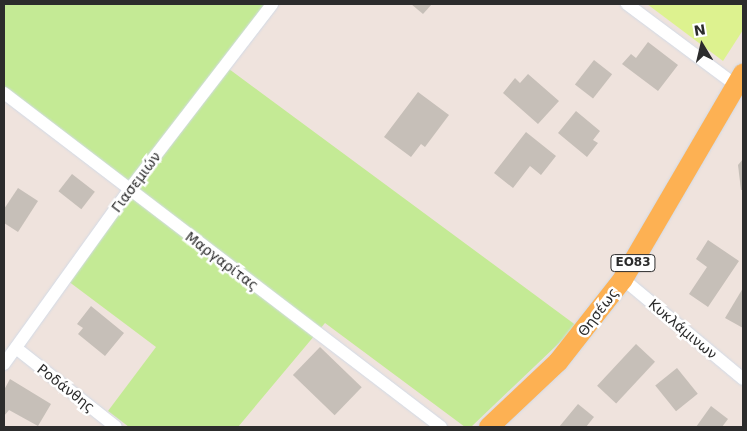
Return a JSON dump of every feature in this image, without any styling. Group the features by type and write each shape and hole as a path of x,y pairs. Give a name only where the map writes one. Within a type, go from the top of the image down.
{"main road":[{"name":"Θησέως","path":"489,427 558,362 623,279 741,83"}],"street":[{"name":"Γιασεμιών","path":"4,364 129,190 272,4"},
{"path":"627,4 741,83"},
{"name":"Μαργαρίτας","path":"4,93 441,427"},
{"name":"Κυκλάμινων","path":"623,279 743,379"},
{"name":"Ροδάνθης","path":"16,348 116,427"}],"green space":[{"path":"4,4 267,4 128,190 4,95"},
{"path":"647,4 743,4 743,30 723,61"},
{"path":"229,69 577,326 471,427 465,427 325,323 238,427 129,427 108,411 156,347 68,281"}],"building":[{"path":"411,4 432,4 423,14"},
{"path":"648,42 678,65 658,91 622,64 631,54 636,58"},
{"path":"594,60 612,74 593,99 575,84"},
{"path":"528,74 559,101 538,124 503,93 515,78 520,83"},
{"path":"418,92 449,115 425,147 421,144 411,157 384,137"},
{"path":"576,111 600,131 593,140 598,143 587,157 558,133"},
{"path":"526,132 556,156 541,175 530,166 513,188 494,173"},
{"path":"743,159 743,190 741,190 738,165"},
{"path":"72,174 95,192 81,209 58,191"},
{"path":"18,188 38,201 18,232 4,223 4,209"},
{"path":"708,240 739,261 708,307 689,294 707,267 696,259"},
{"path":"743,288 743,328 725,318"},
{"path":"91,306 124,333 105,356 78,334 83,328 77,324"},
{"path":"636,344 655,362 616,403 597,386"},
{"path":"320,347 362,387 335,415 293,375"},
{"path":"677,368 698,394 676,411 655,386"},
{"path":"10,379 51,404 38,426 9,410 4,416 4,390"},
{"path":"578,404 594,417 586,427 559,427"},
{"path":"711,406 728,419 722,427 696,427"}]}
